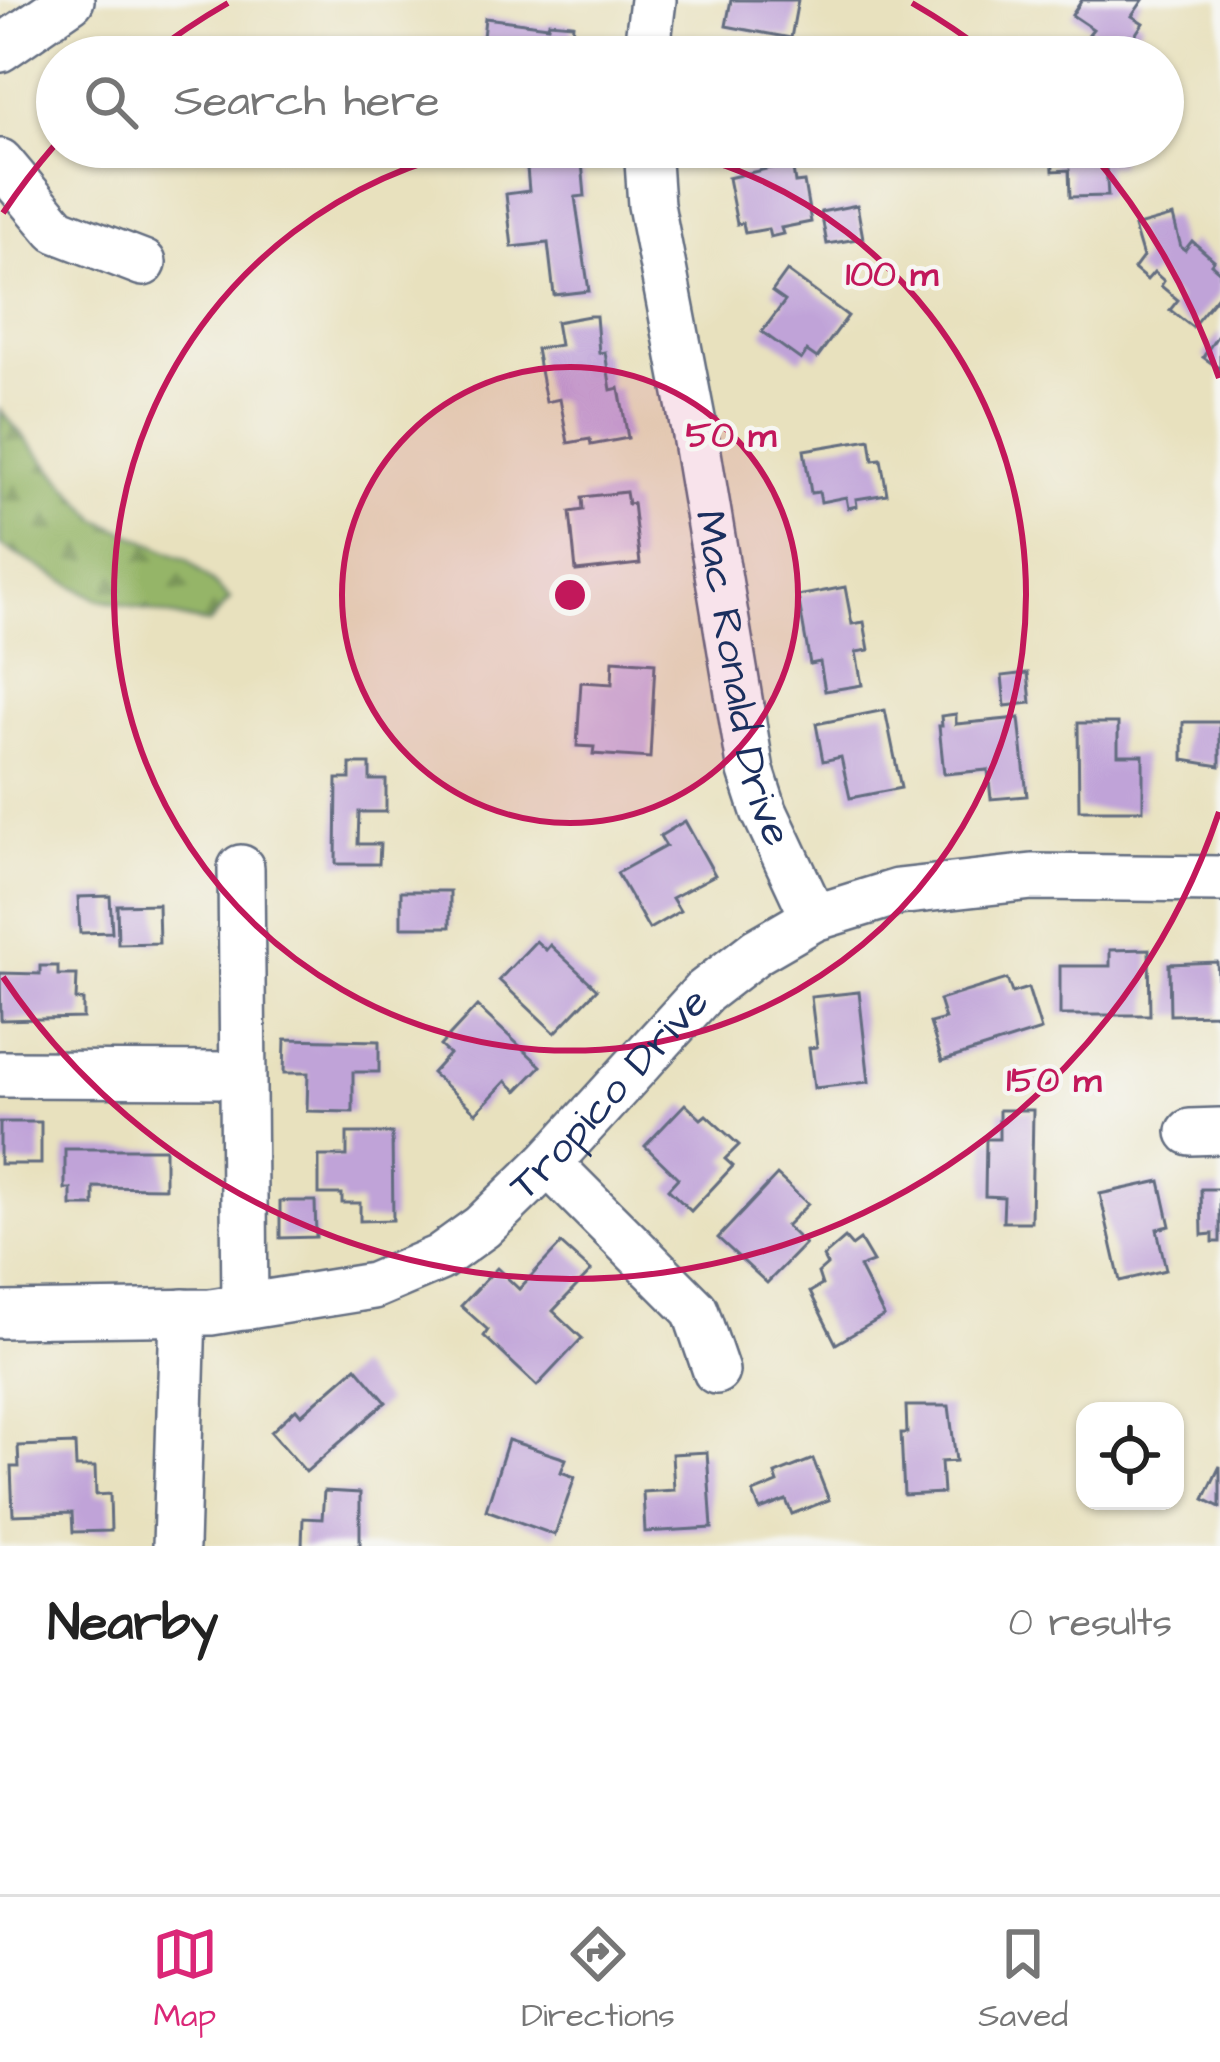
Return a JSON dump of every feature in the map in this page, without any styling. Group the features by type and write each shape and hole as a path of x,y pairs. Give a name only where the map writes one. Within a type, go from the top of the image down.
{"street":[{"path":"0,49 71,0"},
{"path":"648,36 652,0"},
{"path":"0,162 58,230 143,263"},
{"name":"Mac Ronald Drive","path":"648,168 752,771 764,812 814,918"},
{"path":"241,868 245,1307"},
{"name":"Tropico Drive","path":"0,1315 245,1307 373,1286 439,1258 482,1227 548,1163 704,992 757,951 814,918 898,892 1032,877 1220,879"},
{"path":"0,1074 240,1075"},
{"path":"548,1163 695,1310 716,1371"},
{"path":"176,1546 183,1312"}],"green space":[{"path":"0,410 97,519 188,560 230,599 209,624 97,599 0,545"}],"building":[{"path":"731,0 798,0 791,36 726,26"},
{"path":"1082,0 1143,0 1132,16 1143,23 1134,36 1092,36 1093,29 1072,15"},
{"path":"485,18 548,26 549,22 573,24 572,36 483,36"},
{"path":"527,168 583,168 585,196 575,197 589,291 554,295 548,243 512,247 506,194 529,191"},
{"path":"793,168 795,183 804,182 811,222 781,228 783,234 770,237 768,229 745,233 743,223 737,224 728,178"},
{"path":"1053,168 1106,168 1108,196 1070,197 1069,170"},
{"path":"857,205 863,238 827,244 821,212"},
{"path":"1173,216 1181,247 1185,250 1192,241 1220,272 1220,293 1192,327 1170,310 1178,300 1161,286 1164,281 1154,272 1147,280 1134,269 1143,257 1134,227"},
{"path":"787,271 848,316 817,358 807,351 801,360 762,332 785,301 772,292"},
{"path":"596,316 599,353 605,352 611,390 619,388 628,438 591,445 590,439 568,443 560,399 546,402 536,349 560,345 556,322"},
{"path":"1220,332 1220,369 1203,357"},
{"path":"870,439 873,460 881,459 887,494 856,499 857,506 848,508 846,497 821,502 819,492 811,493 804,450"},
{"path":"626,492 628,504 633,503 640,564 576,571 570,512 583,510 582,497"},
{"path":"845,587 852,624 864,622 869,650 856,652 862,685 825,691 820,662 810,664 798,596"},
{"path":"613,660 655,663 650,758 593,754 594,747 577,746 581,682 612,684"},
{"path":"1028,673 1031,703 1005,706 1002,676"},
{"path":"885,710 901,788 850,798 841,757 823,761 816,724"},
{"path":"956,714 956,724 1019,718 1027,796 991,799 988,770 944,774 941,716"},
{"path":"1183,722 1220,722 1220,766 1183,760"},
{"path":"1078,723 1118,723 1118,755 1143,755 1143,810 1079,810"},
{"path":"350,764 370,764 370,780 386,780 386,812 359,812 358,844 380,844 379,864 336,864 337,779 350,779"},
{"path":"685,821 715,875 672,898 680,911 649,929 617,873 666,846 660,836"},
{"path":"401,891 450,891 450,927 401,927"},
{"path":"110,896 112,932 80,933 78,897"},
{"path":"158,904 159,943 118,944 117,905"},
{"path":"536,941 546,950 550,945 597,989 555,1033 499,980"},
{"path":"1149,949 1150,1015 1060,1015 1060,966 1110,966 1110,950"},
{"path":"1217,962 1220,1014 1170,1015 1169,964"},
{"path":"40,966 58,966 58,975 77,975 76,1000 83,1000 83,1018 1,1020 0,973 40,974"},
{"path":"1007,979 1012,993 1028,988 1041,1030 942,1061 930,1023 945,1019 939,1000"},
{"path":"859,992 869,1082 814,1088 809,1048 817,1047 811,997"},
{"path":"477,1006 541,1066 517,1091 506,1081 476,1113 432,1073 449,1054 440,1046"},
{"path":"285,1039 379,1041 379,1072 353,1072 353,1112 307,1111 308,1073 284,1073"},
{"path":"685,1104 701,1119 706,1115 739,1145 725,1159 733,1166 691,1211 668,1189 678,1178 645,1146"},
{"path":"999,1110 1033,1110 1031,1222 1003,1222 1004,1197 985,1196 986,1139 999,1139"},
{"path":"0,1122 41,1122 41,1164 0,1164"},
{"path":"347,1133 392,1133 393,1220 360,1221 360,1203 342,1203 342,1194 319,1194 319,1156 347,1156"},
{"path":"65,1149 165,1149 165,1188 94,1187 94,1206 71,1206 71,1189 65,1189"},
{"path":"777,1175 808,1204 786,1226 805,1244 767,1283 718,1238"},
{"path":"1160,1181 1170,1226 1157,1229 1166,1270 1120,1281 1100,1194"},
{"path":"1201,1189 1220,1189 1220,1242 1213,1242 1213,1234 1202,1235"},
{"path":"280,1201 315,1201 316,1237 280,1238"},
{"path":"845,1238 852,1246 860,1240 873,1262 859,1267 884,1316 836,1344 810,1292 822,1285 818,1273 827,1265 823,1257"},
{"path":"561,1244 591,1271 553,1311 582,1338 537,1386 484,1336 488,1330 461,1306 497,1268 519,1289"},
{"path":"356,1367 386,1402 306,1472 271,1432 296,1409 301,1415"},
{"path":"906,1406 949,1406 956,1461 941,1462 943,1493 904,1495 901,1433 907,1433"},
{"path":"508,1440 566,1459 561,1472 575,1477 555,1535 486,1510"},
{"path":"75,1444 76,1467 95,1467 96,1495 110,1494 111,1531 73,1532 72,1513 13,1515 11,1467 19,1467 18,1446"},
{"path":"707,1452 712,1528 645,1532 643,1492 674,1490 672,1454"},
{"path":"813,1459 829,1500 792,1514 786,1500 760,1510 753,1493 778,1483 775,1474"},
{"path":"1220,1466 1220,1507 1204,1499"},
{"path":"324,1491 360,1493 360,1546 302,1546 303,1518 322,1519"}]}
